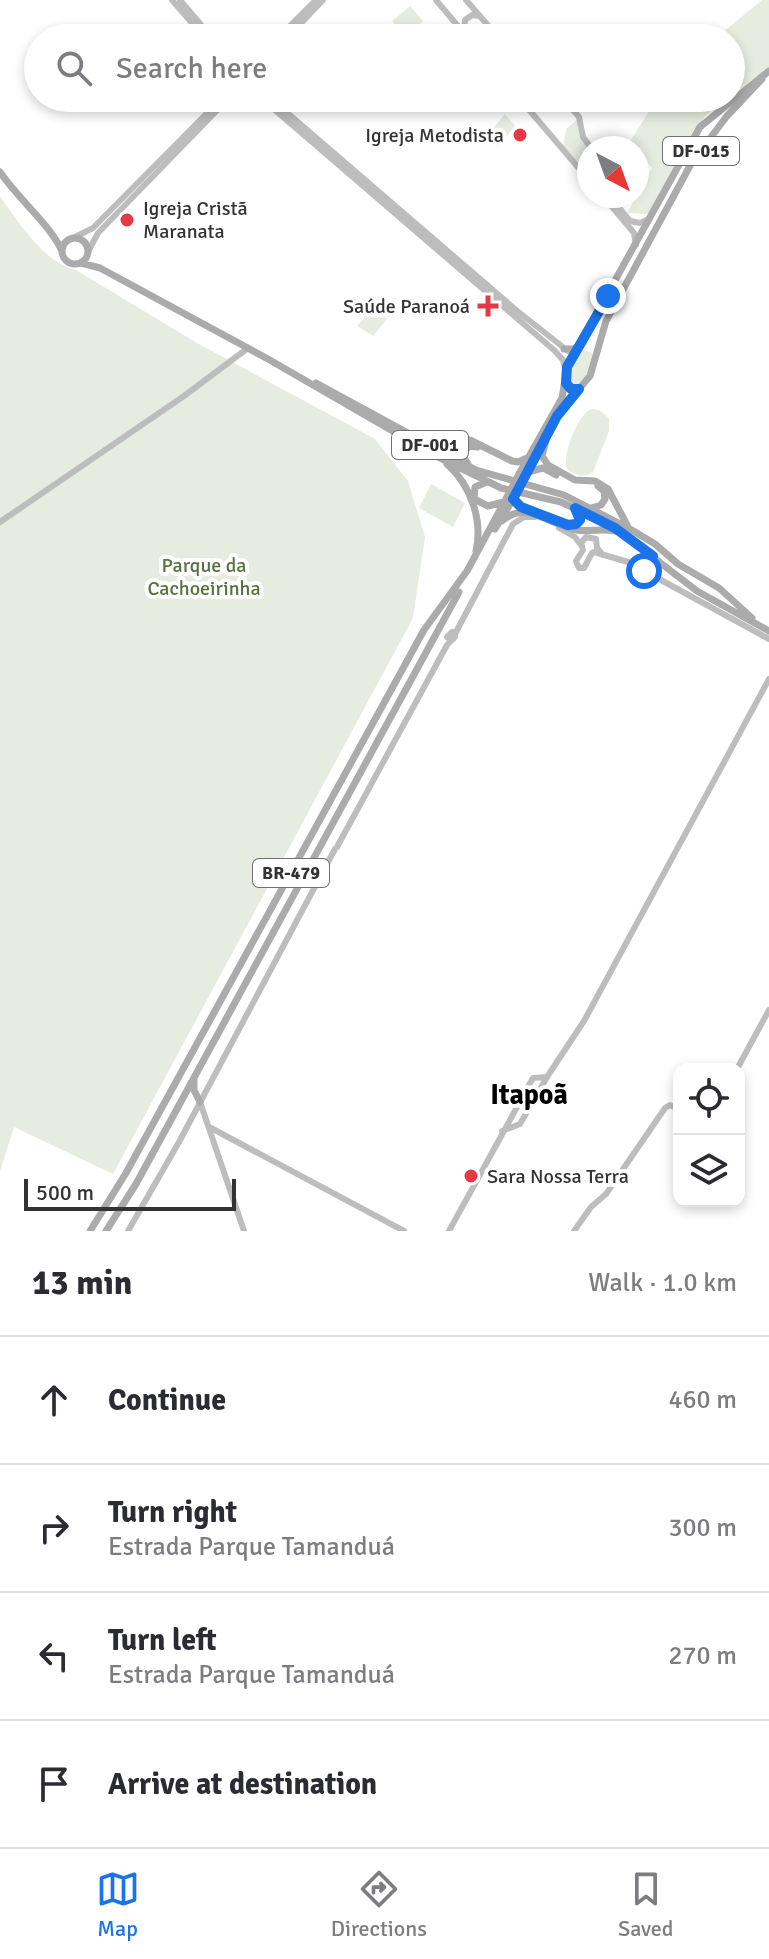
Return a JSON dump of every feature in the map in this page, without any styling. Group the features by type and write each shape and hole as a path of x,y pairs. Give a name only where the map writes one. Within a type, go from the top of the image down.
{"main road":[{"name":"DF-015","path":"745,90 769,72"},
{"name":"DF-015","path":"745,97 769,72"},
{"name":"DF-015","path":"524,473 562,398 566,372 693,140 707,119 716,112"},
{"name":"DF-015","path":"524,473 564,405 590,376 606,321 672,198 731,112"},
{"path":"693,140 701,136 704,147"},
{"name":"DF-001","path":"0,172 51,233 69,263 100,268 488,482 575,508 626,531 697,591 766,629"},
{"name":"DF-001","path":"51,233 82,240 100,268"},
{"path":"62,251 72,239"},
{"path":"81,263 88,252"},
{"path":"564,349 574,349 580,344 594,322 599,329 606,321"},
{"path":"579,350 588,349 595,357"},
{"name":"DF-001","path":"303,378 324,386 476,470 564,495 591,508"},
{"path":"565,382 571,389 579,389"},
{"path":"548,433 542,456 545,463 575,480 595,481 608,489 626,531"},
{"path":"417,437 432,442 460,438 470,440 512,461 518,462 530,456"},
{"path":"476,470 462,455 469,446 524,473"},
{"path":"436,456 461,479 472,503 480,531 474,559"},
{"path":"488,482 475,487 474,499 488,506 510,500 524,473 543,468 577,484 600,487 606,494 605,499 601,505 591,508"},
{"path":"510,500 568,525 580,520 575,508"},
{"name":"BR-479","path":"90,1231 111,1200 424,630 457,588 510,500"},
{"name":"BR-479","path":"106,1231 121,1210 264,947 330,844 362,769 510,500"},
{"path":"591,508 626,531 655,544 678,564 719,588 766,629"},
{"path":"495,529 513,514 526,512 575,530 603,528 626,531"},
{"path":"644,571 653,556"},
{"path":"350,763 357,762 362,769"},
{"path":"252,943 258,948 264,947"},
{"path":"194,1078 193,1088 199,1101"},
{"path":"181,1102 190,1096 199,1101"},
{"path":"111,1200 114,1210 121,1210"},
{"path":"100,1217 108,1215 112,1223"}],"street":[{"path":"172,0 193,24"},
{"path":"180,0 200,24"},
{"path":"295,24 316,0"},
{"path":"297,24 323,0"},
{"path":"436,0 457,24"},
{"path":"466,0 486,24"},
{"path":"463,24 475,15 482,19"},
{"path":"72,239 95,230 112,218 213,112"},
{"path":"278,112 542,336 563,360 566,372"},
{"path":"284,112 307,135"},
{"path":"531,112 577,164"},
{"path":"575,112 579,117 583,136"},
{"path":"88,252 95,230 133,187 144,181"},
{"path":"386,202 452,254 459,267"},
{"path":"613,208 634,233 635,246"},
{"path":"620,208 633,223 652,217"},
{"path":"470,275 527,328 564,349 579,350"},
{"path":"0,522 184,396 248,348"},
{"path":"128,1231 331,860 330,844 344,836 451,636 518,519 531,516 540,518 594,551 622,559 769,639"},
{"path":"593,537 598,542 594,551 584,568 579,568 576,561 583,544 593,537"},
{"path":"438,629 451,636"},
{"path":"502,1131 520,1124 544,1080 584,1021 769,679"},
{"path":"740,1063 769,1010"},
{"path":"449,1231 533,1078 544,1080"},
{"path":"199,1101 211,1128 244,1231"},
{"path":"574,1231 591,1207 606,1194 665,1108 673,1107"},
{"path":"509,1121 513,1128"},
{"path":"211,1128 404,1231"}],"green space":[{"path":"762,0 769,0 769,67 745,85 745,24 733,24"},
{"path":"410,6 423,21 420,24 394,24 392,21"},
{"path":"648,112 710,112 649,214 627,213 630,208 649,208 649,173 652,168 649,164 649,136 634,136"},
{"path":"505,114 515,126 498,147 486,137"},
{"path":"579,118 581,136 577,136 577,164 563,148 566,129"},
{"name":"Parque da Cachoeirinha","path":"0,196 32,240 52,258 197,343 375,439 408,481 425,537 413,618 113,1174 14,1127 0,1171"},
{"path":"373,308 387,319 373,336 357,326"},
{"path":"579,351 591,352 594,358 592,369 574,388 566,382 567,372"},
{"path":"591,409 599,410 609,418 609,431 593,472 579,475 566,467 567,453 576,426"},
{"path":"431,484 465,503 453,527 419,508"}],"place":[{"name":"Igreja Metodista","path":"520,135"},
{"name":"Igreja Cristã Maranata","path":"127,220"},
{"name":"Saúde Paranoá","path":"488,306"},
{"name":"Sara Nossa Terra","path":"471,1176"}],"district":[{"name":"Itapoã","path":"529,1095"}],"route":[{"path":"608,296 567,367 566,383 571,389 579,389 557,416 513,499 521,507 568,525 580,520 575,508 615,528 653,556 644,571"}]}
